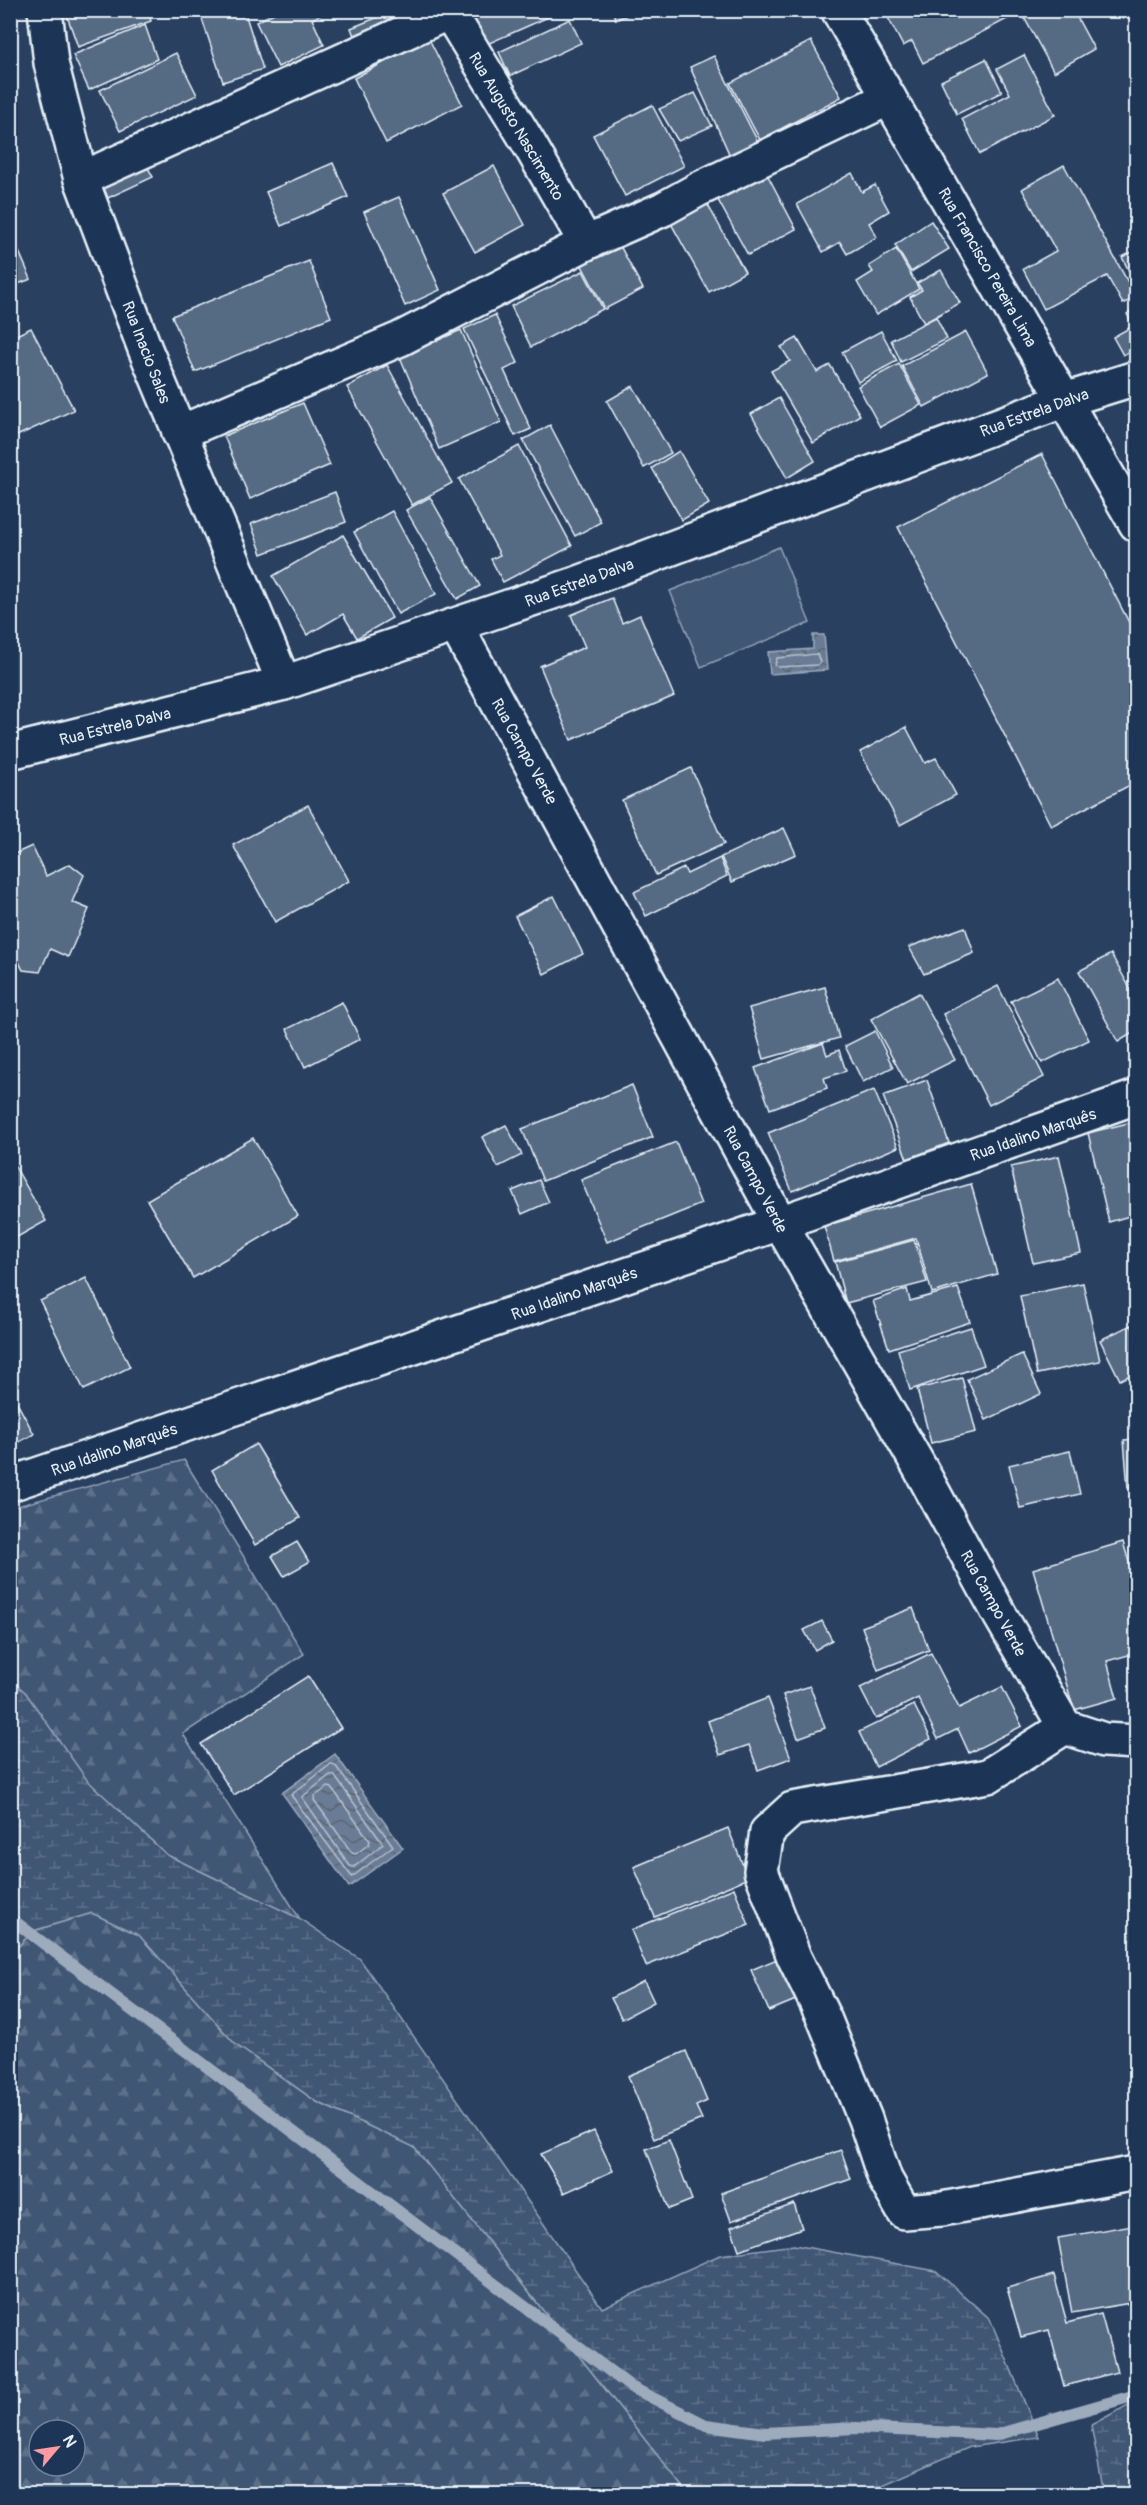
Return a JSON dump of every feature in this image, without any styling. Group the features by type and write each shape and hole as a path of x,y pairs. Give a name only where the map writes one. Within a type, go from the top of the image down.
{"street":[{"name":"Rua Inacio Sales","path":"45,10 51,63 81,179 179,433 284,683"},
{"name":"Rua Francisco Pereira Lima","path":"838,10 1137,524"},
{"path":"81,179 450,11"},
{"name":"Rua Augusto Nascimento","path":"450,11 586,243"},
{"path":"179,433 400,339 586,243 663,209 699,189 890,98"},
{"name":"Rua Estrela Dalva","path":"10,752 284,683 456,626 576,584 1065,400 1137,378"},
{"name":"Rua Campo Verde","path":"456,626 780,1223 1065,1727"},
{"name":"Rua Idalino Marquês","path":"10,1484 780,1223 1137,1097"},
{"path":"1137,1742 1104,1740 1065,1727 988,1776 792,1809 767,1832 761,1871 794,1957 824,2018 865,2119 885,2179 904,2212 942,2209 1137,2173"}],"green space":[{"path":"779,547 810,623 701,667 670,591"},
{"path":"184,1460 304,1654 183,1734 300,1919 167,1855 87,1781 25,1692 11,1680 10,1508"},
{"path":"10,1681 25,1692 87,1780 167,1855 300,1919 360,1959 602,2308 720,2255 794,2245 936,2271 990,2319 1039,2437 970,2447 862,2494 688,2494 414,2147 317,2102 235,2044 139,1935 92,1913 33,1931 11,1954"},
{"path":"92,1913 139,1935 235,2044 317,2102 414,2147 688,2494 11,2494 11,1954 33,1931"},
{"path":"1136,2401 1136,2494 1104,2494 1091,2425"}],"water":[{"path":"813,635 824,635 827,670 770,674 768,652 813,649"},
{"path":"335,1754 403,1848 349,1887 282,1793"}],"building":[{"path":"65,10 148,10 151,21 78,47"},
{"path":"199,10 244,10 263,69 223,82"},
{"path":"280,10 331,10 312,19 324,45 278,67 256,22"},
{"path":"396,10 427,10 357,44 351,28"},
{"path":"479,10 564,10 478,48 464,17"},
{"path":"612,10 638,10 616,20"},
{"path":"884,10 1010,10 1013,16 923,63 912,41 903,46"},
{"path":"1020,10 1073,10 1094,49 1054,72"},
{"path":"570,19 581,43 510,76 499,52"},
{"path":"145,25 157,59 89,90 73,55"},
{"path":"429,39 462,104 386,143 354,78"},
{"path":"811,41 841,97 760,140 730,83"},
{"path":"176,53 197,95 120,131 100,90"},
{"path":"1024,55 1055,115 980,154 962,119 1010,94 997,69"},
{"path":"714,56 760,146 732,160 690,67"},
{"path":"986,59 1002,92 957,114 941,81"},
{"path":"695,93 712,126 678,141 659,109"},
{"path":"652,105 684,166 625,196 593,135"},
{"path":"141,155 153,177 108,198 98,174"},
{"path":"333,163 348,197 281,226 266,192"},
{"path":"1064,165 1136,297 1123,304 1107,276 1044,309 1023,269 1056,251 1022,189"},
{"path":"494,166 525,225 475,252 443,193"},
{"path":"852,173 862,192 875,185 889,211 869,223 877,237 847,254 840,242 823,252 797,204"},
{"path":"767,174 796,229 748,255 718,200"},
{"path":"699,189 745,272 709,292 663,209"},
{"path":"399,197 440,290 405,306 364,212"},
{"path":"931,221 949,249 911,272 895,245"},
{"path":"10,231 31,279 10,287"},
{"path":"618,242 643,289 605,309 580,262"},
{"path":"896,249 919,289 876,315 857,282 873,272 869,266"},
{"path":"1136,250 1136,285 1122,257"},
{"path":"309,261 331,317 195,372 172,316"},
{"path":"941,270 960,303 924,323 910,297 922,290 917,283"},
{"path":"583,271 603,309 531,347 511,306"},
{"path":"1136,308 1136,348 1123,355 1113,337 1133,326 1127,314"},
{"path":"495,315 518,363 504,370 531,429 515,436 464,329"},
{"path":"936,317 947,339 901,362 891,340"},
{"path":"31,328 74,410 10,439 10,338"},
{"path":"461,330 501,422 439,449 400,357"},
{"path":"881,331 897,361 858,382 842,352"},
{"path":"966,332 988,373 924,407 902,366"},
{"path":"797,338 817,372 830,365 860,415 813,443 771,371 790,361 781,347"},
{"path":"899,364 921,405 880,427 858,386"},
{"path":"387,365 452,483 412,505 347,387"},
{"path":"633,386 671,453 644,468 607,401"},
{"path":"779,398 815,461 787,478 751,414"},
{"path":"303,403 330,465 250,499 224,436"},
{"path":"1136,420 1136,441 1129,423"},
{"path":"550,425 601,522 575,536 523,440"},
{"path":"519,446 572,546 503,582 491,559 500,555 459,479"},
{"path":"679,451 709,504 682,520 652,468"},
{"path":"1042,454 1136,636 1136,782 1051,826 898,527"},
{"path":"335,492 346,522 262,554 251,524"},
{"path":"430,497 480,586 457,599 406,510"},
{"path":"392,511 436,594 398,614 354,532"},
{"path":"343,535 392,618 357,638 343,614 307,635 273,576"},
{"path":"612,598 622,623 640,615 674,696 571,740 540,666 585,647 571,615"},
{"path":"906,727 925,763 936,758 956,795 900,825 860,752"},
{"path":"691,768 724,844 656,875 622,800"},
{"path":"308,805 349,881 275,922 233,845"},
{"path":"784,828 796,854 732,882 721,857"},
{"path":"32,846 46,876 70,864 84,875 72,902 89,909 68,957 50,949 40,972 23,970 10,944 10,856"},
{"path":"720,858 727,876 646,916 634,892 684,868 687,874"},
{"path":"554,896 583,954 544,974 515,916"},
{"path":"965,927 974,953 924,974 909,947"},
{"path":"1111,954 1136,999 1136,1031 1118,1042 1079,971"},
{"path":"1058,978 1089,1040 1042,1063 1011,1001"},
{"path":"998,986 1044,1077 989,1105 943,1014"},
{"path":"825,987 839,1038 764,1059 749,1008"},
{"path":"919,993 955,1060 907,1084 871,1019"},
{"path":"342,1002 360,1039 305,1067 287,1029"},
{"path":"875,1031 893,1067 863,1082 845,1046"},
{"path":"823,1043 827,1055 839,1050 846,1071 824,1078 827,1088 770,1109 755,1068"},
{"path":"927,1080 949,1143 907,1159 883,1096"},
{"path":"632,1085 653,1137 543,1181 522,1129"},
{"path":"874,1090 898,1147 792,1191 768,1133"},
{"path":"1136,1121 1136,1214 1109,1222 1088,1133"},
{"path":"506,1125 522,1155 498,1167 482,1137"},
{"path":"253,1138 298,1216 193,1278 147,1200"},
{"path":"676,1142 701,1204 607,1242 581,1180"},
{"path":"1059,1156 1081,1253 1033,1263 1011,1167"},
{"path":"13,1163 46,1221 10,1241 10,1164"},
{"path":"539,1180 549,1202 522,1214 512,1191"},
{"path":"971,1184 997,1274 932,1293 916,1238 834,1261 824,1226"},
{"path":"914,1240 927,1282 846,1303 835,1262"},
{"path":"86,1278 130,1367 84,1390 40,1301"},
{"path":"1083,1283 1100,1361 1037,1374 1020,1296"},
{"path":"958,1288 970,1322 889,1349 873,1301 907,1289 910,1301"},
{"path":"1131,1325 1136,1334 1136,1372 1120,1380 1100,1340"},
{"path":"971,1327 984,1365 910,1390 898,1350"},
{"path":"1022,1354 1041,1394 986,1420 967,1379"},
{"path":"962,1378 976,1432 931,1443 917,1389"},
{"path":"10,1390 34,1434 10,1447"},
{"path":"1136,1439 1136,1488 1128,1488 1124,1440"},
{"path":"256,1444 300,1518 255,1545 212,1470"},
{"path":"1070,1451 1080,1494 1020,1508 1009,1465"},
{"path":"297,1542 309,1562 284,1576 272,1556"},
{"path":"1123,1542 1136,1585 1136,1653 1107,1661 1117,1698 1074,1710 1033,1569"},
{"path":"913,1608 929,1650 878,1670 862,1627"},
{"path":"822,1621 832,1640 815,1650 804,1630"},
{"path":"931,1653 959,1708 1002,1687 1022,1726 969,1753 958,1729 938,1739 918,1698 876,1719 860,1688"},
{"path":"308,1676 341,1728 234,1795 201,1744"},
{"path":"810,1686 825,1728 798,1738 783,1695"},
{"path":"768,1698 791,1758 758,1770 749,1745 720,1755 708,1721"},
{"path":"914,1705 931,1739 876,1767 859,1732"},
{"path":"728,1828 748,1878 655,1917 634,1867"},
{"path":"734,1888 749,1925 646,1966 631,1930"},
{"path":"784,1956 803,1997 769,2011 751,1970"},
{"path":"644,1981 654,2002 622,2019 611,1998"},
{"path":"686,2051 707,2101 696,2106 702,2119 654,2139 628,2076"},
{"path":"594,2131 613,2171 564,2193 541,2154"},
{"path":"669,2140 692,2200 669,2209 646,2149"},
{"path":"841,2150 851,2179 731,2221 721,2193"},
{"path":"794,2204 802,2228 739,2250 731,2227"},
{"path":"1132,2225 1136,2251 1136,2302 1072,2313 1058,2238"},
{"path":"1054,2275 1067,2323 1101,2314 1117,2372 1064,2386 1049,2330 1021,2337 1007,2288"}],"waterway":[{"path":"10,1918 631,2387 706,2425 765,2433 856,2428 996,2435 1136,2395"}]}
